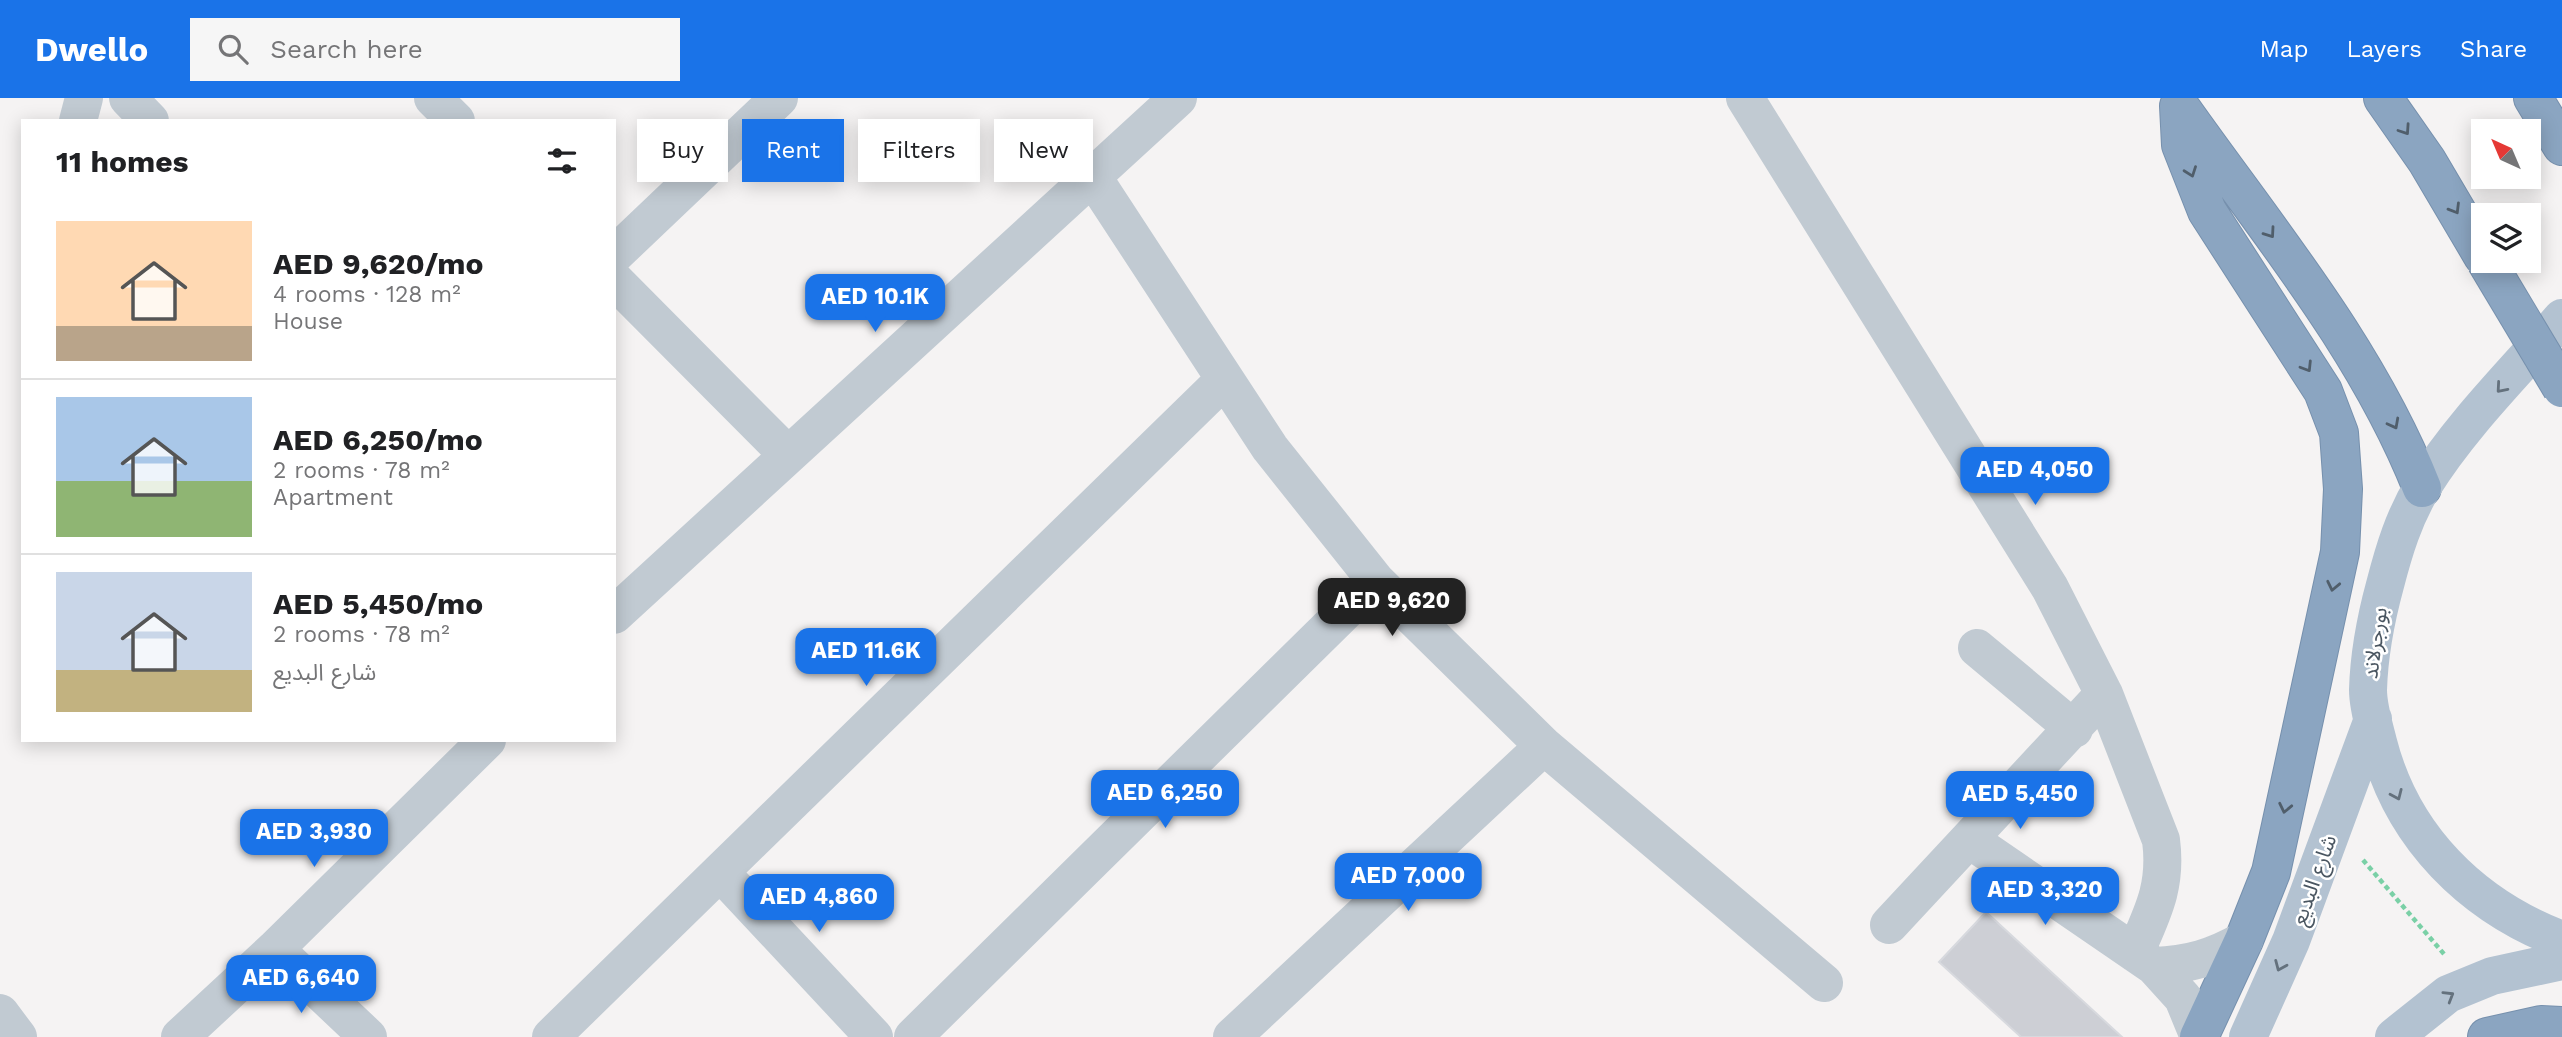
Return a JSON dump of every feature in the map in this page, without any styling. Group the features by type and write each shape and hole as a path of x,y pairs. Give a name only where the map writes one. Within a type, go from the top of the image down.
{"highway":[{"path":"2384,98 2427,161 2471,236"},
{"path":"2533,98 2562,146"},
{"path":"2176,102 2343,336 2402,441 2422,488"},
{"path":"2176,102 2181,145 2207,211 2323,391 2339,433 2343,489 2340,552 2271,872 2244,940 2199,1037"},
{"path":"2493,273 2562,388"},
{"path":"2487,1037 2541,1025 2562,1026"}],"main road":[{"name":"بورجرلاند","path":"2562,318 2453,443 2422,488 2398,537 2379,606 2368,692 2384,766 2399,799 2432,850 2465,885 2505,914 2562,940"},
{"name":"شارع البديع","path":"2248,1037 2291,941 2372,719"},
{"path":"2395,1037 2448,994 2492,976 2562,961"}],"street":[{"path":"79,119 85,98"},
{"path":"128,98 148,119"},
{"path":"433,98 454,119"},
{"path":"616,253 779,98"},
{"path":"1093,175 1178,98"},
{"path":"1745,98 2050,588 2105,694 2161,840 2164,862 2162,884 2144,959"},
{"path":"1093,178 1223,381 1270,448 1376,581 1544,746 1824,984"},
{"path":"616,613 1085,182"},
{"path":"616,282 788,455"},
{"path":"551,1037 1223,381"},
{"path":"913,1037 1376,581"},
{"path":"1976,648 2074,729"},
{"path":"1889,925 2105,694"},
{"path":"180,1037 275,949 485,742"},
{"path":"1232,1037 1544,746"},
{"path":"1970,840 2144,959 2183,998 2199,1037"},
{"path":"720,872 874,1037"},
{"path":"2144,959 2178,965 2201,961 2244,940"},
{"path":"275,949 368,1037"},
{"path":"0,1013 18,1037"}],"path":[{"path":"2333,826 2470,985"}],"building":[{"path":"1986,912 2122,1037 2021,1037 1939,962"}]}
